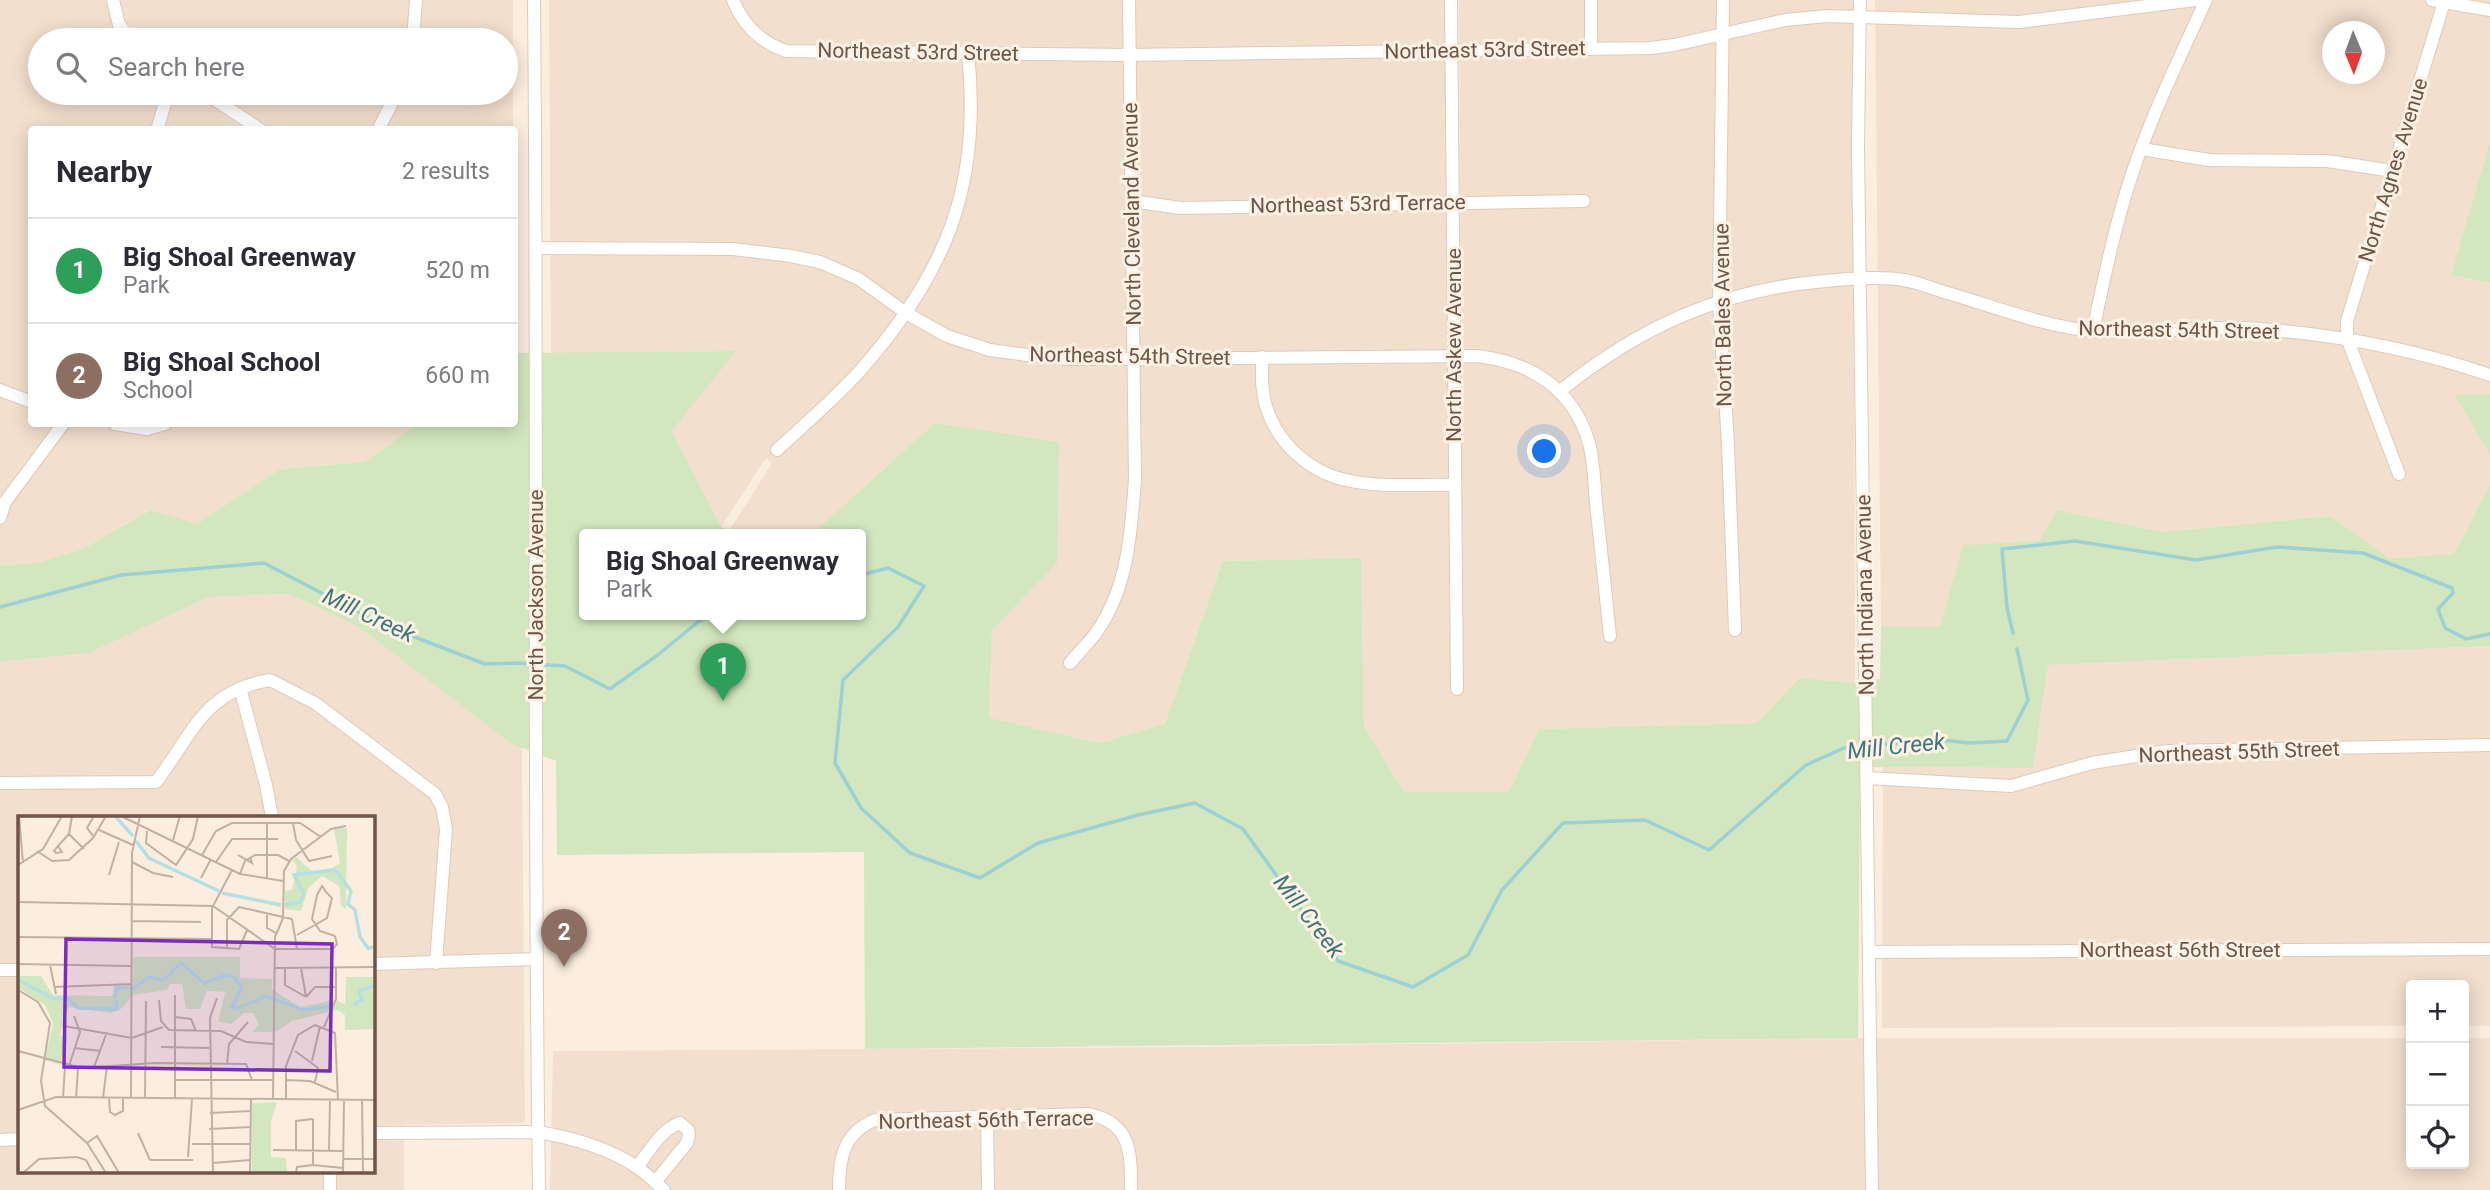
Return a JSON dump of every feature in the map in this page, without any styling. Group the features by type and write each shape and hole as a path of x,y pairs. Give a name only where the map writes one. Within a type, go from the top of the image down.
{"street":[{"path":"113,0 122,28"},
{"path":"414,28 416,0"},
{"name":"North Jackson Avenue","path":"534,0 539,1190"},
{"name":"Northeast 53rd Street","path":"733,0 746,24 771,45 786,51 1129,55 1651,48 1785,20 1827,16 2019,22 2195,0"},
{"name":"North Cleveland Avenue","path":"1070,663 1096,633 1115,600 1126,562 1132,523 1135,481 1129,0"},
{"name":"North Askew Avenue","path":"1451,0 1457,689"},
{"path":"1591,0 1591,49"},
{"name":"North Bales Avenue","path":"1723,0 1719,303 1735,630"},
{"name":"North Indiana Avenue","path":"1860,0 1858,147 1872,1190"},
{"path":"2085,0 2086,14"},
{"path":"2093,331 2110,249 2132,172 2153,117 2206,0"},
{"path":"2438,1 2481,5"},
{"name":"North Agnes Avenue","path":"2347,338 2347,321 2393,171 2438,1"},
{"path":"777,450 856,375 906,313 948,239 963,186 970,131 968,53"},
{"path":"158,126 164,105"},
{"path":"223,105 255,126"},
{"path":"380,126 391,105"},
{"path":"2142,149 2209,160 2327,160 2393,171"},
{"name":"Northeast 53rd Terrace","path":"1132,201 1180,208 1584,201"},
{"name":"Northeast 54th Street","path":"536,248 732,249 820,262 859,279 906,313 947,336 990,349 1068,359 1485,357 1511,362 1560,391 1586,370 1647,331 1690,312 1787,284 1861,278 1905,280 2054,325 2093,331 2245,328 2347,338 2423,354 2490,375"},
{"path":"2347,338 2399,474"},
{"path":"1262,357 1263,388 1271,420 1283,440 1305,461 1332,476 1346,480 1454,485"},
{"path":"0,390 28,400"},
{"path":"1560,391 1574,411 1591,455 1610,636"},
{"path":"0,518 5,502 61,427"},
{"path":"134,427 154,427"},
{"path":"0,783 156,782 179,753 199,718 212,704 240,688 271,680 303,695 435,794 442,807 446,829 436,964"},
{"path":"240,688 272,816"},
{"name":"Northeast 55th Street","path":"1867,778 2011,786 2092,763 2168,751 2490,745"},
{"name":"Northeast 56th Street","path":"1870,952 2490,949"},
{"path":"374,964 537,959"},
{"path":"0,970 18,970"},
{"name":"Northeast 56th Terrace","path":"839,1190 840,1162 849,1138 862,1126 875,1120 1089,1114 1105,1118 1122,1134 1131,1158 1131,1190"},
{"path":"987,1117 988,1190"},
{"path":"374,1133 538,1132 581,1142 637,1167 659,1186 687,1143 689,1135 684,1126 680,1122 673,1125 637,1167"},
{"path":"0,1140 18,1139"},
{"path":"330,1172 330,1190"}],"shaded area":[{"path":"0,0 513,0 513,28 28,28 28,105 513,105 513,126 28,126 28,427 414,427 365,462 280,469 197,524 149,510 83,549 38,563 0,565"},
{"path":"549,0 1445,0 1462,556 1459,0 1853,0 1855,683 1800,678 1758,723 1539,729 1509,792 1404,792 1364,726 1361,558 1223,561 1165,724 1099,743 989,719 992,630 1057,562 935,423 817,529 730,529 772,463 766,458 721,527 672,431 735,351 551,354"},
{"path":"1875,0 2490,0 2490,144 2451,275 2490,283 2490,394 2456,396 2490,455 2490,485 2454,554 2389,558 2330,516 2162,532 2057,510 2039,541 1963,546 1940,627 1881,626"},
{"path":"289,594 359,627 512,743 522,747 525,1120 521,1123 404,1125 404,1190 0,1190 0,662 89,653 209,597"},
{"path":"2490,646 2490,1026 2469,1026 2469,980 2406,980 2406,1026 1882,1028 1883,767 2033,768 2048,665"},
{"path":"1858,1038 2406,1038 2406,1169 2469,1169 2469,1038 2490,1038 2490,1190 550,1190 553,1051 1203,1047"}],"green space":[{"path":"2490,143 2490,283 2451,275"},
{"path":"736,351 672,431 721,527 725,529 579,529 579,620 866,620 866,529 817,529 935,423 1059,442 1057,563 992,630 989,718 1099,743 1165,724 1223,561 1361,558 1364,726 1404,792 1509,792 1539,729 1757,723 1800,678 1855,683 1880,679 1881,626 1940,627 1963,545 2039,541 2057,510 2162,532 2330,516 2389,558 2454,554 2490,485 2490,646 2048,665 2033,768 1860,767 1858,1038 865,1049 864,852 557,855 556,761 512,744 359,627 289,594 209,597 89,653 0,662 0,565 38,563 83,549 150,510 197,524 280,469 365,462 414,427 518,427 518,353"},
{"path":"2490,394 2490,455 2455,395"}],"waterway":[{"name":"Mill Creek","path":"2013,633 2007,608 2002,549 2075,541 2196,560 2277,547 2363,553 2452,588 2453,593 2438,609 2445,628 2466,639 2490,634"},
{"name":"Mill Creek","path":"0,607 121,575 264,563 383,625 485,664 565,666 610,689 702,620"},
{"name":"Mill Creek","path":"866,574 888,568 924,586 898,627 843,680 835,763 861,808 910,853 980,878 1038,843 1138,815 1195,803 1243,829 1338,961 1413,987 1468,955 1502,890 1563,823 1645,820 1709,850 1806,765 1844,748 1862,747"},
{"name":"Mill Creek","path":"1870,746 1931,739 1970,743 2007,741 2028,700 2017,649"}],"place":[{"name":"Big Shoal Greenway","path":"723,701"},
{"name":"Big Shoal School","path":"564,967"}]}
